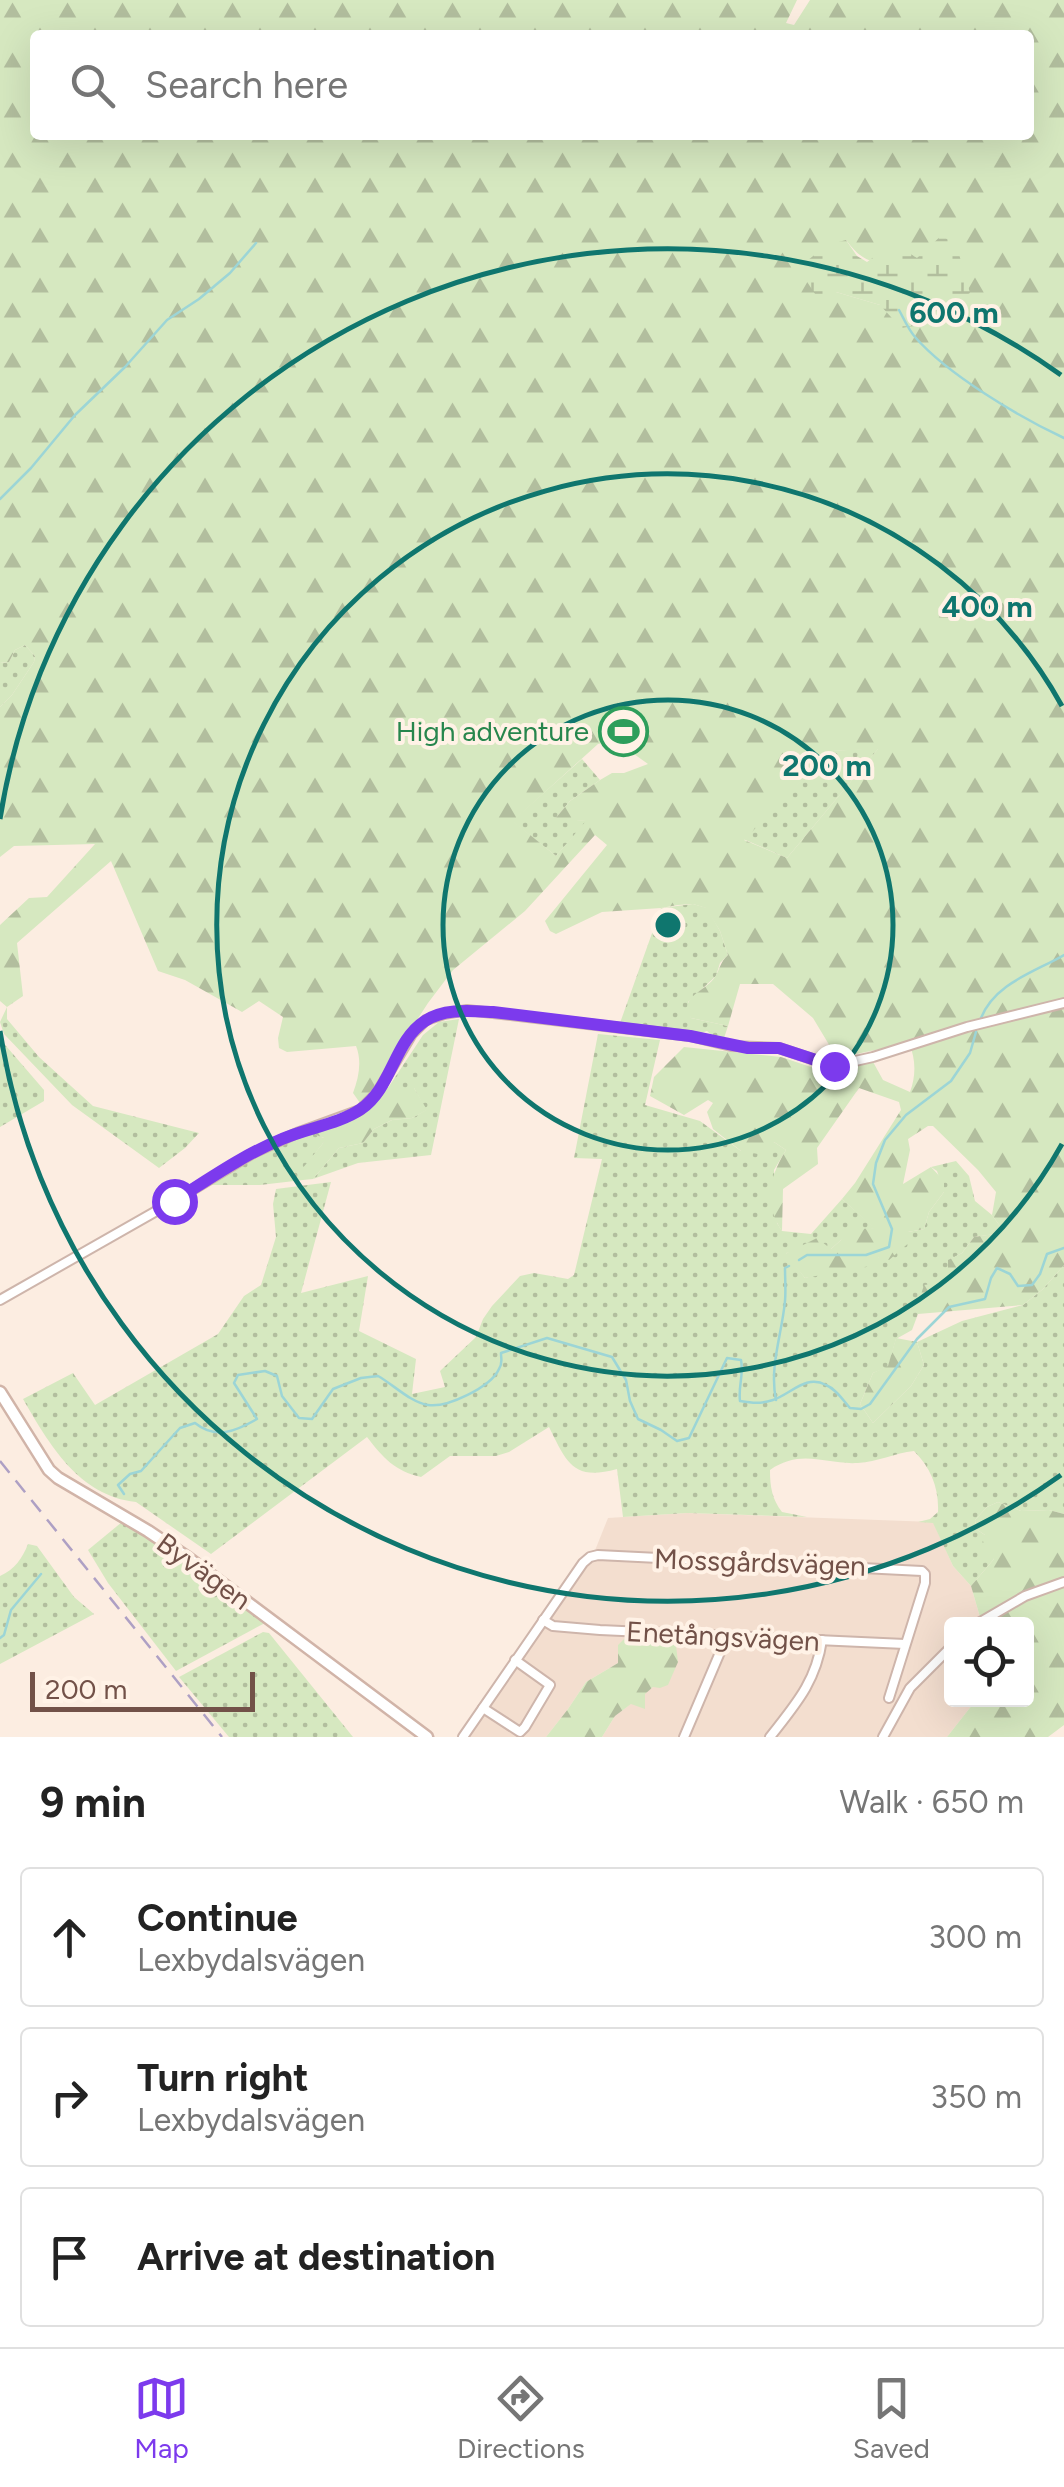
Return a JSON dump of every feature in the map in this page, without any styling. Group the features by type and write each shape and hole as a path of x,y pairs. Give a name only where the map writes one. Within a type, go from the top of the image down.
{"street":[{"path":"0,1300 253,1153 360,1110 377,1093 416,1028 444,1014 467,1010 493,1012 690,1036 748,1048 779,1048 834,1066 1064,1003"},
{"name":"Byvägen","path":"0,1392 43,1463 58,1478 188,1558 427,1737"},
{"name":"Mossgårdsvägen","path":"463,1737 582,1564 598,1555 917,1569 926,1578 888,1698"},
{"path":"989,1617 1025,1596 1064,1582"},
{"name":"Enetångsvägen","path":"542,1620 553,1626 584,1629 905,1644"},
{"path":"684,1737 727,1636"},
{"path":"770,1737 808,1688 822,1640"},
{"path":"883,1737 910,1688 944,1654"},
{"path":"482,1708 512,1729 520,1732 526,1727 550,1685 515,1660"}],"shaded area":[{"path":"687,1513 933,1522 953,1566 971,1586 980,1617 944,1617 944,1707 971,1707 947,1737 602,1737 615,1716 653,1687 619,1645 618,1663 586,1682 546,1737 469,1737 590,1563 608,1518"}],"green space":[{"path":"0,0 797,0 786,23 794,25 810,0 1064,0 1064,1265 1023,1305 918,1314 924,1285 948,1282 948,1260 962,1253 974,1237 994,1234 1000,1226 992,1215 996,1192 933,1126 908,1139 910,1150 903,1184 931,1167 944,1181 944,1192 929,1212 924,1229 908,1232 911,1241 889,1260 879,1257 870,1266 805,1278 785,1254 817,1238 831,1249 846,1230 874,1228 842,1199 901,1110 899,1102 859,1088 817,1148 818,1164 783,1189 782,1231 772,1209 770,1189 786,1150 774,1142 764,1155 741,1151 713,1129 707,1112 713,1103 708,1100 684,1115 650,1096 654,1077 684,1047 781,1057 823,1071 872,1060 883,1080 910,1092 914,1068 909,1043 837,1058 813,1018 773,984 740,984 728,1026 691,1018 690,1000 715,977 728,955 706,908 693,904 602,912 556,934 550,931 545,921 607,845 595,835 525,911 453,970 378,1080 389,1088 414,1088 427,1110 374,1129 363,1143 339,1148 313,1179 303,1180 302,1169 324,1142 315,1132 352,1119 365,1110 353,1093 359,1069 356,1046 287,1052 279,1048 283,1017 259,1001 242,1012 185,980 158,971 111,861 17,943 23,996 7,1007 0,1001 0,925 29,898 47,897 95,844 14,846 0,857 0,707 12,695 35,656 25,645 15,650 9,662 0,663","holes":["846,240 869,260 917,258 880,305 836,292","623,739 648,764 612,773 570,801 555,819 586,821 556,856 513,821 598,744","878,749 787,858 744,840 831,751"]},
{"path":"942,235 957,247 970,293 914,326 901,328 880,305 836,292 817,297 798,268 827,245 846,240 857,256 867,262 893,243 917,258"},
{"path":"25,645 35,656 34,662 0,707 0,663 9,662 15,650"},
{"path":"879,748 787,858 743,839 831,751"},
{"path":"582,759 600,780 570,801 556,818 587,821 556,856 512,821"},
{"path":"693,904 707,908 728,955 716,976 688,1002 691,1018 728,1026 724,1038 707,1031 620,1023 661,908"},
{"path":"7,1007 7,1019 39,1057 93,1106 199,1133 159,1168 72,1105 4,1034 0,1022"},
{"path":"459,1019 431,1155 358,1163 313,1179 339,1148 363,1143 374,1129 426,1110 414,1088 388,1088 423,1035 439,1022"},
{"path":"598,1034 660,1040 645,1105 700,1121 741,1151 774,1142 786,1150 774,1170 777,1223 782,1231 811,1234 842,1199 875,1228 841,1240 831,1249 786,1253 805,1278 879,1257 908,1232 924,1229 929,1212 944,1192 937,1171 931,1167 956,1161 969,1176 975,1201 1000,1226 995,1234 974,1237 962,1253 949,1260 949,1282 920,1296 912,1330 896,1339 888,1367 873,1373 860,1404 873,1423 911,1386 924,1365 917,1342 962,1321 1023,1305 1064,1265 1064,1514 1021,1511 998,1502 987,1507 975,1520 976,1529 985,1535 994,1559 971,1586 953,1566 933,1523 918,1522 938,1512 938,1503 933,1479 914,1451 858,1463 793,1460 770,1470 772,1492 782,1512 807,1517 687,1513 623,1517 617,1469 590,1473 573,1466 549,1427 496,1456 450,1456 421,1477 390,1463 367,1437 211,1554 136,1502 98,1490 55,1450 23,1399 73,1373 95,1405 218,1334 244,1296 261,1285 276,1237 276,1189 331,1182 301,1293 368,1276 359,1331 416,1359 412,1394 445,1387 440,1371 476,1337 492,1306 520,1276 534,1273 568,1279 574,1275 602,1159 574,1158"},
{"path":"0,1039 44,1090 44,1101 0,1127"},
{"path":"315,1132 324,1142 303,1169 303,1180 212,1185 262,1154"},
{"path":"896,1338 917,1342 924,1365 911,1386 873,1423 860,1404 873,1373 888,1366"},
{"path":"998,1502 1021,1511 1064,1514 1064,1725 1048,1737 947,1737 971,1707 1034,1707 1034,1617 980,1617 971,1586 994,1559 981,1546 985,1535 976,1529 975,1520"},
{"path":"122,1522 171,1551 265,1621 263,1624 176,1671 108,1583 88,1550"},
{"path":"28,1544 37,1546 74,1597 94,1614 0,1664 0,1576 17,1563"},
{"path":"263,1632 269,1633 353,1737 229,1737 179,1677"},
{"path":"627,1636 675,1637 678,1662 668,1685 653,1687 645,1694 645,1709 631,1704 615,1716 602,1737 546,1737 586,1682 618,1663 618,1645"}],"waterway":[{"path":"0,499 167,320 230,273 256,243"},
{"path":"899,310 915,337 964,380 1064,438"},
{"path":"981,1018 1006,987 1064,955"},
{"path":"799,1260 807,1255 866,1255 889,1247 892,1229 873,1184 885,1140 906,1115 951,1081 970,1053 976,1032"},
{"path":"124,1494 118,1485 130,1474 141,1471 180,1428 195,1423 211,1431 226,1432 257,1419 234,1383 238,1375 265,1371 277,1376 282,1396 299,1418 312,1419 333,1389 378,1376 415,1400 436,1405 457,1400 487,1383 500,1367 501,1353 547,1338 612,1357 626,1380 638,1419 677,1441 689,1438 727,1358 741,1360 740,1401 769,1401 805,1383 819,1382 833,1389 850,1408 861,1409 870,1404 917,1339 949,1307 985,1299 997,1268 1010,1274 1018,1286 1032,1285 1047,1254 1064,1248"},
{"path":"776,1400 775,1363 785,1301 785,1268 789,1266"},
{"path":"0,1638 11,1610 41,1574"}],"railway":[{"path":"0,1461 222,1737"}],"place":[{"name":"High adventure","path":"624,731"}],"route":[{"path":"174,1201 278,1140 360,1110 377,1093 416,1028 444,1014 467,1010 493,1012 690,1036 731,1046 779,1048 834,1066"}]}
